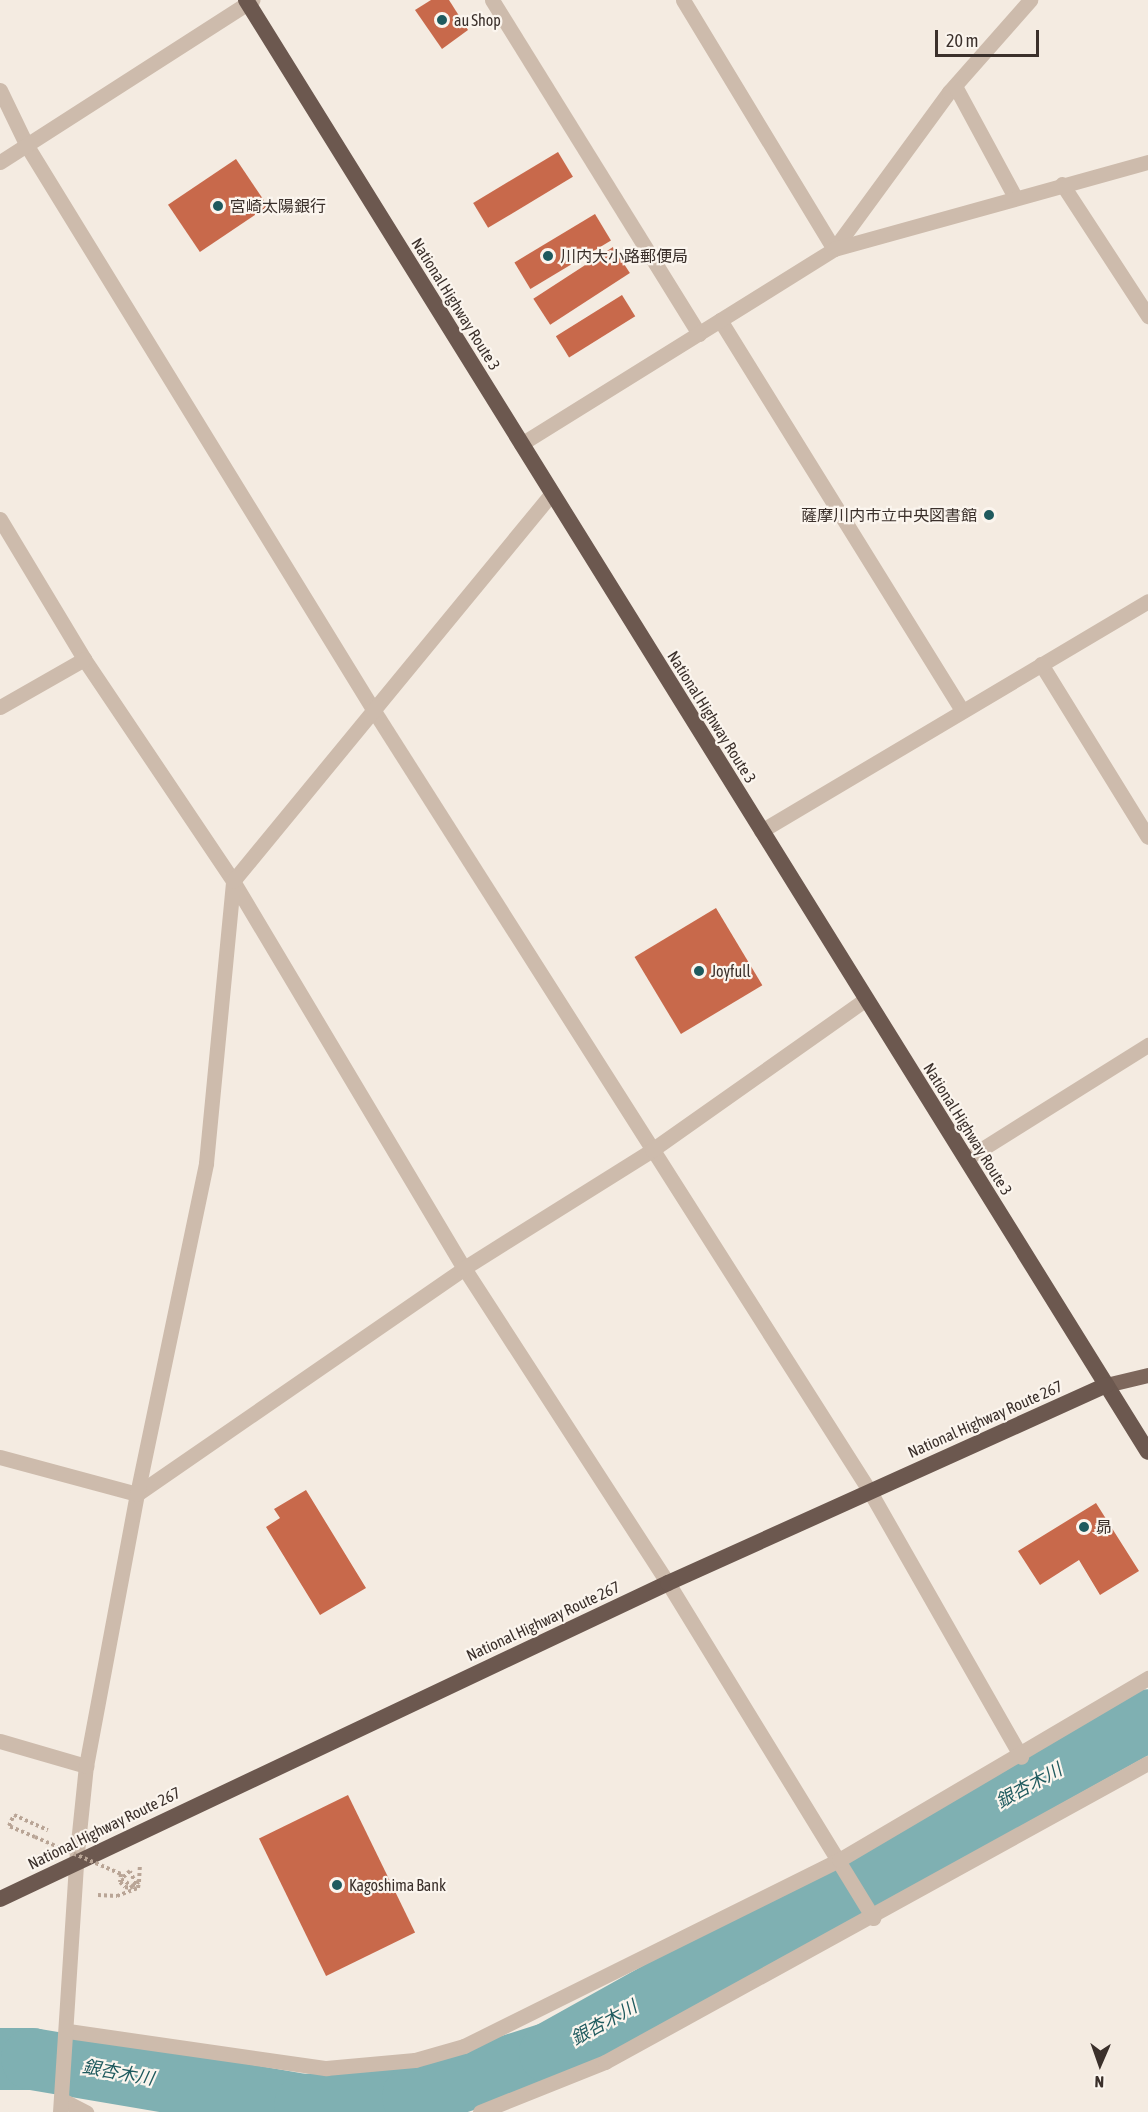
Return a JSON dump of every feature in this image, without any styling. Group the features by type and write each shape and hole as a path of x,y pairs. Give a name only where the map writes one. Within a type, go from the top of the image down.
{"highway":[{"name":"National Highway Route 3","path":"249,1 521,444 1148,1452"},
{"name":"National Highway Route 267","path":"0,1899 668,1583 869,1490 1106,1385"}],"main road":[{"path":"1106,1385 1148,1375"}],"street":[{"path":"492,0 699,334"},
{"path":"683,0 834,249"},
{"path":"834,249 952,89 1029,0"},
{"path":"0,162 249,1"},
{"path":"952,89 1014,195"},
{"path":"0,90 27,146 374,711 869,1490 1021,1757"},
{"path":"521,444 834,249 1014,195 1148,162"},
{"path":"1062,184 1148,316"},
{"path":"720,321 962,710"},
{"path":"86,2112 63,2102 76,1862 86,1766 137,1494 206,1163 233,880 552,493"},
{"path":"0,519 84,659 233,880 464,1268 668,1583 870,1912"},
{"path":"761,831 1148,601"},
{"path":"0,707 84,659"},
{"path":"1041,664 1146,831"},
{"path":"0,1457 137,1494 464,1268 652,1150 866,999"},
{"path":"966,1159 1148,1045"},
{"path":"68,2037 287,2067 367,2067 415,2060 517,2024 842,1865 1148,1678"},
{"path":"0,1741 86,1766"},
{"path":"480,2112 605,2062 870,1912 1148,1763"}],"path":[{"path":"48,1830 14,1815 9,1826 121,1874 120,1882 125,1887 130,1888 136,1884 130,1871 121,1879 132,1886 139,1882"},
{"path":"91,1895 117,1896 138,1888 140,1864"}],"building":[{"name":"au Shop","path":"431,0 449,0 468,30 442,49 415,10"},
{"path":"558,152 573,177 488,228 473,203"},
{"name":"宮崎太陽銀行","path":"236,159 268,206 200,252 168,205"},
{"path":"595,214 611,241 530,289 514,262"},
{"path":"613,247 630,273 550,325 533,299"},
{"path":"622,295 635,316 569,358 556,336"},
{"name":"Joyfull","path":"716,908 762,985 681,1034 635,957"},
{"path":"306,1490 366,1588 320,1615 266,1527 280,1518 274,1509"},
{"name":"昴","path":"1096,1503 1139,1571 1100,1595 1079,1560 1040,1585 1018,1551"},
{"name":"Kagoshima Bank","path":"348,1795 415,1933 326,1976 259,1838"}],"waterway":[{"name":"銀杏木川","path":"0,2059 32,2059 305,2105 413,2097 550,2053 1148,1720"}],"place":[{"name":"au Shop","path":"442,20"},
{"name":"宮崎太陽銀行","path":"218,206"},
{"name":"川内大小路郵便局","path":"548,256"},
{"name":"薩摩川内市立中央図書館","path":"989,515"},
{"name":"Joyfull","path":"699,971"},
{"name":"昴","path":"1084,1527"},
{"name":"Kagoshima Bank","path":"337,1885"}]}
